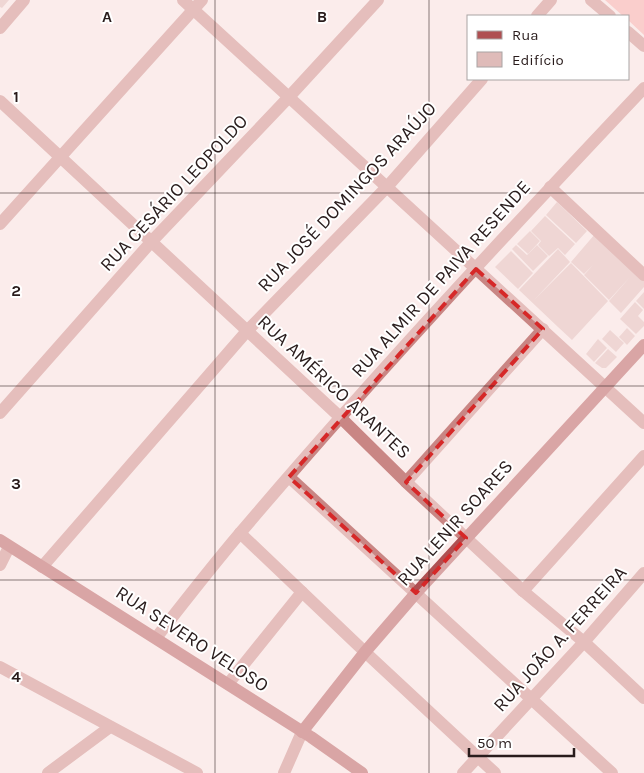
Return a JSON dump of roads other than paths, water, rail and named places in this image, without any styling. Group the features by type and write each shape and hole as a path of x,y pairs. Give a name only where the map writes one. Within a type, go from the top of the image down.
{"street":[{"path":"0,28 24,0"},
{"path":"183,0 644,423"},
{"path":"0,224 202,0"},
{"name":"RUA CESÁRIO LEOPOLDO","path":"0,413 152,241 378,0"},
{"path":"538,15 551,0"},
{"path":"591,0 609,15"},
{"path":"629,33 644,46"},
{"name":"RUA JOSÉ DOMINGOS ARAÚJO","path":"42,567 247,331 387,187 481,80"},
{"name":"RUA ALMIR DE PAIVA RESENDE","path":"156,638 240,533 340,417 550,187 644,88"},
{"name":"RUA AMÉRICO ARANTES","path":"0,101 340,417 466,538 523,590 642,691"},
{"path":"550,187 644,275"},
{"path":"406,482 543,329"},
{"name":"RUA LENIR SOARES","path":"302,732 365,652 416,593 644,346"},
{"path":"523,590 644,456"},
{"path":"289,477 612,773"},
{"path":"240,533 496,773"},
{"path":"0,565 5,543"},
{"name":"RUA SEVERO VELOSO","path":"5,543 228,684 362,773"},
{"name":"RUA JOÃO A. FERREIRA","path":"463,773 584,642 644,573"},
{"path":"228,684 302,592"},
{"path":"1,670 197,773"},
{"path":"48,773 110,727"},
{"path":"284,773 302,732"}]}
